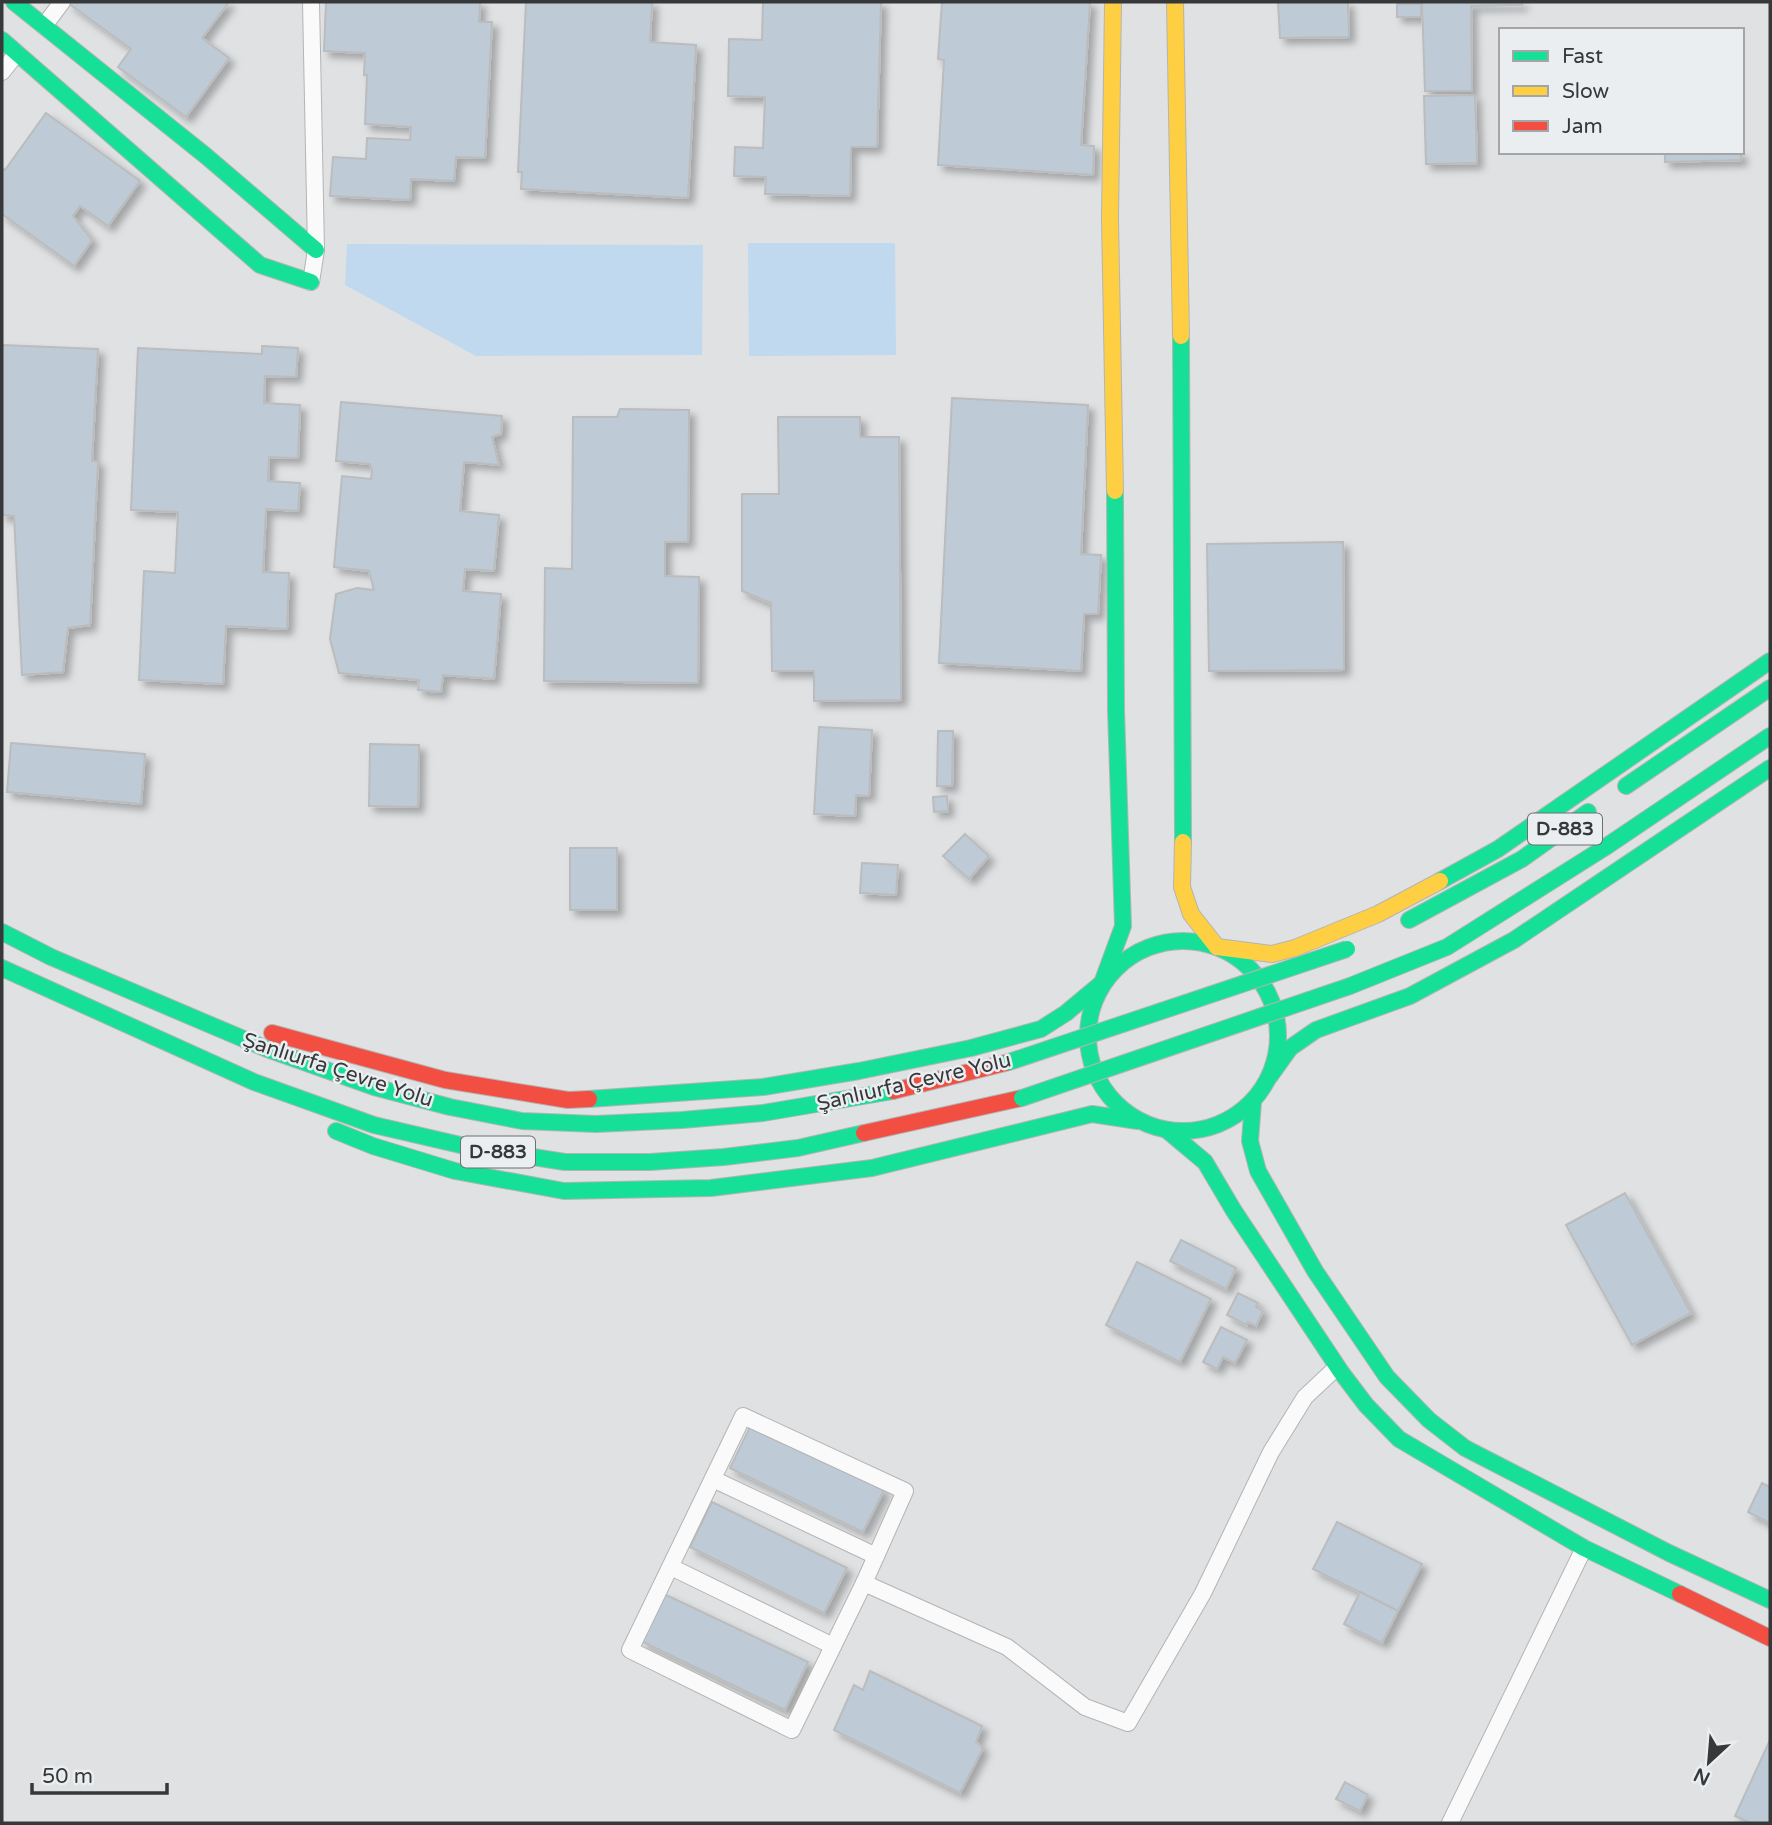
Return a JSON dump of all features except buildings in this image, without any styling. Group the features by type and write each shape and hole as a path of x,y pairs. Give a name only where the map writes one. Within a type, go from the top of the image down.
{"main road":[{"path":"13,2 206,156 316,250"},
{"path":"1113,2 1110,219 1115,401 1116,710 1124,926 1089,1013 1087,1045 1095,1076 1114,1103 1139,1121"},
{"path":"1175,2 1182,400 1182,887 1191,914 1217,947 1245,964 1265,987 1276,1016 1278,1047 1270,1076"},
{"path":"2,40 260,265 311,282"},
{"path":"171,1010 316,1043 445,1080 568,1100 763,1087 971,1048 1041,1029 1066,1013 1125,960 1153,945 1185,941 1272,954 1296,948 1387,909 1498,849 1770,660"},
{"name":"D-883","path":"1396,926 1457,897 1522,859 1770,688"},
{"name":"Şanlıurfa Çevre Yolu","path":"2,968 254,1082 374,1125 469,1147 565,1162 662,1161 798,1148 1022,1098 1350,986 1447,947 1604,848 1770,736"},
{"path":"325,1126 373,1146 455,1171 564,1191 711,1188 859,1170 1092,1114 1139,1121 1168,1131 1199,1131 1228,1121 1253,1102 1290,1048 1316,1030 1410,996 1514,940 1770,768"},
{"name":"Şanlıurfa Çevre Yolu","path":"2,932 51,957 171,1010 267,1049 374,1087 450,1107 522,1121 596,1124 682,1121 763,1113 886,1093 1009,1062 1353,946"},
{"path":"152,1037 252,1096 301,1116"},
{"path":"1253,1102 1251,1141 1258,1171 1315,1271 1387,1377 1429,1420 1465,1448 1669,1553 1770,1600"},
{"path":"1168,1131 1205,1162 1234,1211 1337,1367 1366,1405 1398,1439 1584,1548 1770,1638"}],"street":[{"path":"44,26 62,2"},
{"path":"311,2 316,250 311,282"},
{"path":"2,72 17,53"},
{"path":"864,1583 1007,1647 1085,1707 1128,1723 1203,1593 1271,1452 1305,1397 1337,1367"},
{"path":"743,1416 905,1492 876,1556 792,1730 631,1650 743,1416"},
{"path":"713,1479 876,1556"},
{"path":"1450,1823 1584,1548"},
{"path":"671,1567 833,1646"}],"shaded area":[{"path":"748,243 895,243 896,355 749,356"},
{"path":"347,244 703,245 702,355 476,356 345,285"}],"traffic: fast":[{"path":"14,2 206,156 316,250"},
{"path":"2,40 260,265 311,282"},
{"path":"1181,336 1183,842"},
{"path":"1102,983 1123,926 1116,710 1115,491"},
{"path":"1440,881 1498,849 1770,661"},
{"path":"1626,786 1770,688"},
{"path":"1350,986 1447,947 1604,848 1770,736"},
{"path":"1270,1076 1290,1048 1316,1030 1410,996 1514,940 1770,768"},
{"path":"1409,920 1522,859 1588,812"},
{"path":"2,932 51,957 267,1049 374,1087 450,1107 522,1121 596,1124 682,1120 763,1113 893,1091"},
{"path":"1183,941 1219,948 1250,969 1271,1000 1278,1036 1271,1072 1250,1103 1219,1124 1183,1131 1147,1124 1116,1103 1095,1072 1088,1036 1095,1000 1116,969 1147,948 1183,941"},
{"path":"1009,1062 1347,949"},
{"path":"2,968 254,1082 374,1125 469,1147 565,1162 650,1162 798,1148 864,1133"},
{"path":"589,1099 763,1087 971,1048 1041,1029 1066,1013 1102,983"},
{"path":"1022,1098 1350,986"},
{"path":"1253,1102 1250,1141 1258,1171 1315,1271 1387,1377 1429,1420 1465,1448 1669,1553 1770,1600"},
{"path":"336,1131 373,1146 455,1171 564,1191 711,1188 872,1168 1092,1114 1138,1121"},
{"path":"1168,1131 1205,1162 1234,1211 1341,1372 1366,1405 1399,1439 1584,1548 1680,1594"}],"traffic: slow":[{"path":"1113,2 1110,219 1115,491"},
{"path":"1175,2 1181,336"},
{"path":"1183,842 1182,887 1191,914 1217,947"},
{"path":"1217,947 1272,954 1295,948 1378,914 1440,881"}],"traffic: jam":[{"path":"272,1033 445,1080 568,1100 589,1099"},
{"path":"893,1091 1009,1062"},
{"path":"864,1133 1022,1098"},
{"path":"1680,1594 1770,1638"}]}
